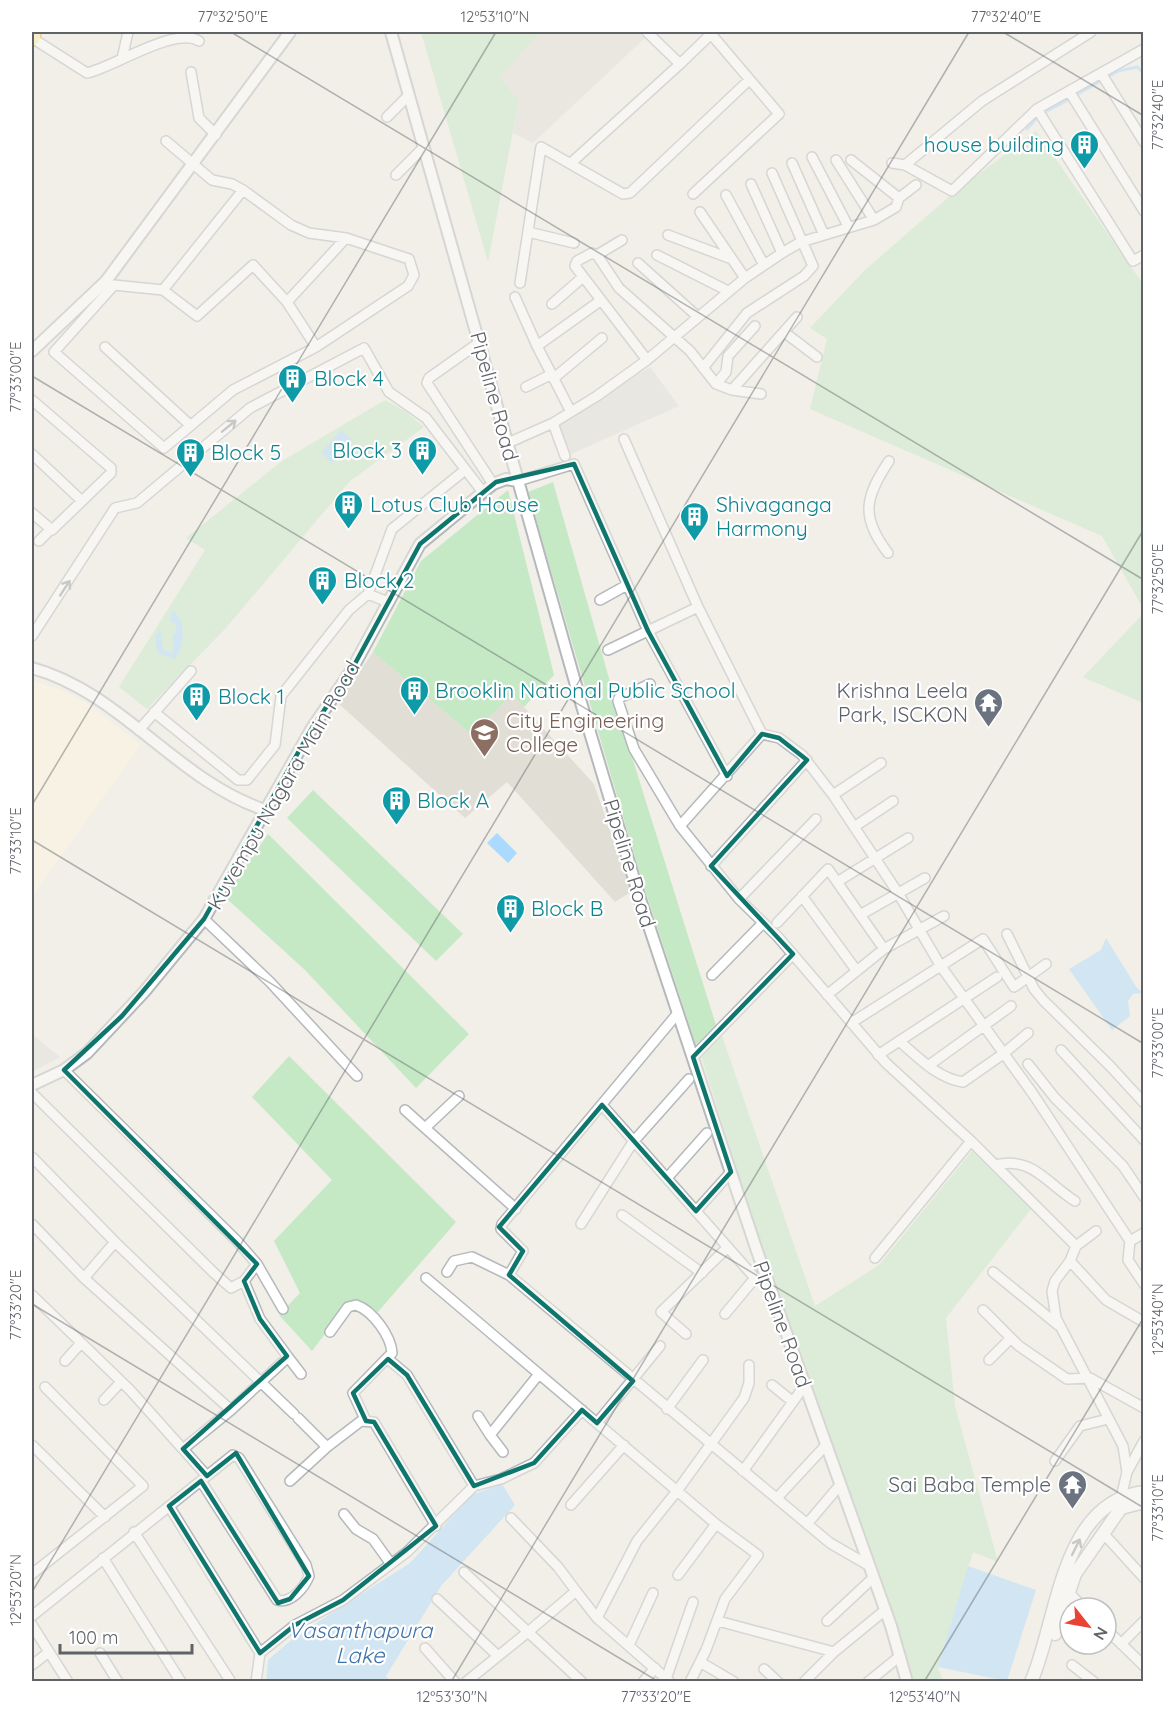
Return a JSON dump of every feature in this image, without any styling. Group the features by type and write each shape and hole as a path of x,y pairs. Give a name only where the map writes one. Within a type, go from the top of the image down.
{"highway":[{"path":"32,38 33,32"}],"main road":[{"path":"1031,1682 1070,1572 1095,1516 1143,1491"},
{"path":"1120,1503 1143,1502"},
{"path":"1038,1682 1048,1660 1069,1593 1070,1572 1103,1533 1120,1503"}],"street":[{"path":"122,59 128,32"},
{"path":"32,351 106,280 216,135 290,32"},
{"name":"Pipeline Road","path":"391,32 586,719 678,1013 907,1682"},
{"path":"647,32 680,64"},
{"path":"892,163 901,167 905,165 982,101 1091,32"},
{"path":"571,163 711,34 779,114 693,195"},
{"path":"32,38 87,73 166,41 188,36 199,41"},
{"path":"905,165 952,190 1037,109 1143,49"},
{"path":"191,72 198,118 216,135"},
{"path":"1101,73 1143,142"},
{"path":"520,283 541,147 623,194 630,193 749,80"},
{"path":"1069,90 1143,211"},
{"path":"387,117 409,94"},
{"path":"1037,109 1133,261 1143,255"},
{"path":"166,141 212,180 232,184 243,190 291,225 309,233 346,238 405,256 412,262 414,275 408,286 316,347 291,362 240,385 164,448 54,352 114,285 163,290 197,316 253,265 287,302 316,347"},
{"path":"396,175 423,148"},
{"path":"812,158 848,226"},
{"path":"836,160 874,220"},
{"path":"851,160 899,198"},
{"path":"792,163 824,235"},
{"path":"703,368 747,313 804,276 813,266 772,173"},
{"path":"751,184 782,253"},
{"path":"508,443 553,423 647,360 744,278 782,253 801,242 874,220 896,207 899,198 916,185"},
{"path":"163,290 243,190"},
{"path":"726,195 764,265"},
{"path":"700,212 744,278"},
{"path":"528,232 574,243"},
{"path":"668,235 729,258"},
{"path":"287,302 346,238"},
{"path":"597,255 622,240"},
{"path":"647,360 575,266 577,261 592,253 597,255 619,288 690,351 716,384 732,390 761,394"},
{"path":"657,255 728,291"},
{"path":"638,263 698,316"},
{"path":"552,304 583,277"},
{"path":"514,297 571,412"},
{"path":"537,346 600,301"},
{"path":"732,390 797,317"},
{"path":"716,384 726,372 728,356 755,326"},
{"path":"784,332 817,357"},
{"path":"526,387 553,376 602,338"},
{"path":"480,342 429,378 427,383 493,484"},
{"path":"105,347 190,425"},
{"path":"32,636 115,508 137,503 250,408 364,348 389,392 426,418 482,491"},
{"path":"32,400 111,468 110,475 39,541"},
{"path":"553,423 566,456"},
{"path":"624,439 698,607 762,734"},
{"path":"32,454 82,501"},
{"path":"888,554 877,539 871,523 868,497 889,461"},
{"path":"518,481 574,464 648,631 727,776"},
{"path":"154,712 238,780 247,780 275,745 281,696 349,610 368,594 392,529 465,470"},
{"name":"Kuvempu Nagara Main Road","path":"32,1085 64,1070 87,1053 122,1016 204,919 268,811 307,738 351,671 420,544 482,491 506,479 518,481"},
{"path":"32,513 50,530"},
{"path":"600,600 627,585"},
{"path":"368,594 388,602"},
{"path":"608,650 698,607"},
{"path":"32,668 82,687 213,787 268,811"},
{"path":"139,730 191,671"},
{"path":"651,684 619,698 618,701 634,748 680,826 739,899 793,954 878,1055 1077,1246"},
{"path":"762,734 779,738 807,760 833,795 898,893 940,965 1130,1241 1128,1260 1143,1284"},
{"path":"680,826 727,776 762,734"},
{"path":"711,866 807,760"},
{"path":"833,795 881,763"},
{"path":"854,827 893,801"},
{"path":"739,899 816,819"},
{"path":"837,882 908,838"},
{"path":"777,923 828,868 884,949"},
{"path":"860,915 925,878"},
{"path":"802,896 856,970"},
{"path":"827,995 884,949 944,916"},
{"path":"204,919 270,982 357,1076"},
{"path":"712,975 763,923"},
{"path":"1007,934 1043,1000 1111,1067 1143,1103"},
{"path":"851,1023 983,939 1014,987 1046,963"},
{"path":"693,1057 793,954"},
{"path":"878,1055 997,977"},
{"path":"927,1066 1011,1006"},
{"path":"509,1275 523,1251 501,1226 678,1013"},
{"path":"899,1041 927,1066 954,1080 963,1082 1028,1033"},
{"path":"1061,1050 1143,1140"},
{"path":"1028,1064 1055,1098 1123,1166 1143,1197"},
{"path":"64,1070 237,1240 257,1264 283,1309"},
{"path":"581,1224 633,1142 689,1079"},
{"path":"32,1093 231,1288 244,1281 257,1264"},
{"path":"425,1128 459,1096"},
{"path":"602,1105 755,1278 768,1279"},
{"path":"405,1110 516,1209"},
{"path":"667,1178 707,1133"},
{"path":"875,1258 971,1142"},
{"path":"32,1157 115,1242 327,1447"},
{"path":"995,1165 1021,1162 1038,1171 1058,1190 1076,1201"},
{"path":"696,1211 731,1172"},
{"path":"622,1215 702,1273"},
{"path":"32,1224 84,1278 231,1410"},
{"path":"1096,1231 1077,1246 1055,1281 1052,1291 1056,1318 1090,1378 1123,1446 1127,1472"},
{"path":"1130,1241 1143,1233"},
{"path":"84,1278 115,1242"},
{"path":"686,1334 661,1312 728,1247"},
{"path":"447,1272 454,1261 472,1257 509,1275 633,1381 830,1543 868,1565"},
{"path":"1070,1260 1106,1300 1143,1323"},
{"path":"993,1272 1062,1328"},
{"path":"426,1278 716,1524 758,1555 725,1599 718,1621 690,1682"},
{"path":"725,1314 755,1278"},
{"path":"244,1281 260,1319 301,1374"},
{"path":"32,1295 121,1382 183,1449 204,1479 277,1600 290,1599 306,1584 309,1576 306,1565 239,1458 233,1455 204,1479 134,1532 32,1616"},
{"path":"330,1332 348,1307 360,1306 392,1342 392,1353 388,1359 353,1393 366,1421"},
{"path":"983,1310 1011,1338 1067,1379 1090,1378 1143,1408"},
{"path":"989,1360 1011,1338"},
{"path":"64,1360 81,1343"},
{"path":"597,1423 660,1346"},
{"path":"183,1449 231,1410 288,1357"},
{"path":"388,1359 407,1375 474,1486"},
{"path":"667,1409 703,1360"},
{"path":"597,1618 637,1541 677,1491 744,1398 749,1365"},
{"path":"490,1435 539,1374"},
{"path":"104,1400 121,1382"},
{"path":"772,1385 793,1402"},
{"path":"743,1471 805,1385"},
{"path":"32,1574 143,1486 45,1387"},
{"path":"260,1653 295,1625 344,1600 391,1564 436,1526 474,1486 501,1479 534,1463 582,1410"},
{"path":"478,1416 502,1452"},
{"path":"1055,1461 1080,1426 1108,1419"},
{"path":"290,1481 327,1447 361,1421 374,1422 436,1526"},
{"path":"1120,1503 1127,1472 1143,1441"},
{"path":"32,1444 105,1517"},
{"path":"777,1498 826,1444"},
{"path":"571,1505 624,1445"},
{"path":"807,1524 840,1485"},
{"path":"169,1506 260,1653 256,1682"},
{"path":"344,1514 356,1529 373,1539 391,1564"},
{"path":"511,1518 558,1567 597,1618 668,1680 693,1602"},
{"path":"678,1575 716,1524"},
{"path":"134,1532 231,1682"},
{"path":"1103,1533 1143,1578"},
{"path":"103,1558 181,1682"},
{"path":"464,1572 582,1682"},
{"path":"827,1621 873,1578"},
{"path":"466,1682 576,1591"},
{"path":"629,1645 652,1593"},
{"path":"1069,1593 1072,1596"},
{"path":"436,1599 498,1656"},
{"path":"804,1682 834,1652 884,1611"},
{"path":"718,1621 834,1652"},
{"path":"1121,1644 1143,1621"},
{"path":"32,1625 68,1682"},
{"path":"1118,1641 1143,1666"},
{"path":"424,1648 452,1681"},
{"path":"32,1665 49,1652"},
{"path":"100,1653 118,1682"},
{"path":"868,1682 900,1656"},
{"path":"700,1662 734,1682"},
{"path":"1072,1665 1094,1682"},
{"path":"643,1682 655,1668"},
{"path":"764,1669 778,1682"}],"highlighted area":[{"path":"574,464 648,631 727,776 762,734 779,738 807,760 711,866 793,954 693,1057 731,1172 696,1211 602,1105 499,1227 523,1251 509,1275 633,1381 597,1423 582,1410 534,1463 474,1486 407,1375 388,1359 353,1393 366,1421 374,1422 436,1526 343,1600 295,1625 260,1653 169,1506 201,1481 278,1603 290,1599 309,1576 236,1453 207,1476 183,1449 287,1356 260,1319 244,1281 257,1264 64,1070 122,1016 204,919 312,728 351,671 420,544 496,482"}],"shaded area":[{"path":"541,32 638,32 645,38 533,143 513,133 519,100 500,77"},
{"path":"650,367 679,406 569,455 553,425"},
{"name":"City Engineering College","path":"373,652 472,735 512,694 594,784 631,892 615,902 507,782 465,818 338,703"},
{"path":"32,681 59,689 88,704 141,745 32,896"},
{"path":"32,1034 60,1057 32,1072"}],"green space":[{"path":"421,32 541,32 500,77 519,100 488,262"},
{"path":"1036,131 1143,284 1143,608 1102,536 810,409 827,339 810,328 865,270 950,196"},
{"path":"385,400 405,411 424,427 350,481 225,629 147,709 119,687 205,550 186,538 282,461"},
{"path":"553,482 626,738 716,1025 696,1045 642,881 528,492"},
{"path":"508,490 554,675 524,707 512,694 472,735 373,652 421,561"},
{"path":"1143,614 1143,703 1083,677"},
{"path":"313,790 463,934 436,961 287,818"},
{"path":"268,834 469,1034 416,1088 305,970 225,897"},
{"path":"722,1036 815,1306 879,1265 972,1151 1031,1209 946,1318 955,1406 998,1562 973,1552 938,1667 943,1681 914,1681 790,1335 701,1056"},
{"path":"289,1056 456,1222 370,1321 350,1301 312,1351 279,1315 300,1293 274,1241 332,1180 252,1097"}],"water":[{"path":"341,430 352,440 332,463 321,453"},
{"path":"174,611 181,622 183,635 175,659 158,653 155,638 160,628 163,650 173,653 173,634 176,633 176,623 172,623 170,612"},
{"path":"497,833 517,853 508,863 487,843"},
{"path":"1106,938 1137,988 1143,993 1133,994 1128,1001 1130,1016 1112,1030 1069,969 1101,950"},
{"name":"Vasanthapura Lake","path":"502,1484 515,1505 441,1586 386,1676 390,1681 266,1682 268,1660 296,1636 410,1563 472,1495"},
{"path":"968,1566 1036,1590 1007,1681 938,1667"}],"waterway":[{"path":"1108,77 1118,71 1137,67 1144,73"},
{"path":"1076,95 1099,82"},
{"path":"1045,112 1068,100"},
{"path":"1027,129 1036,119"}],"place":[{"name":"house building","path":"1085,170"},
{"name":"Block 4","path":"293,404"},
{"name":"Block 3","path":"423,476"},
{"name":"Block 5","path":"190,478"},
{"name":"Lotus Club House","path":"349,530"},
{"name":"Shivaganga Harmony","path":"695,542"},
{"name":"Block 2","path":"323,606"},
{"name":"Brooklin National Public School","path":"414,716"},
{"name":"Block 1","path":"197,722"},
{"name":"Krishna Leela Park, ISCKON","path":"989,728"},
{"name":"City Engineering College","path":"485,758"},
{"name":"Block A","path":"396,826"},
{"name":"Block B","path":"510,934"},
{"name":"Sai Baba Temple","path":"1072,1510"}]}
